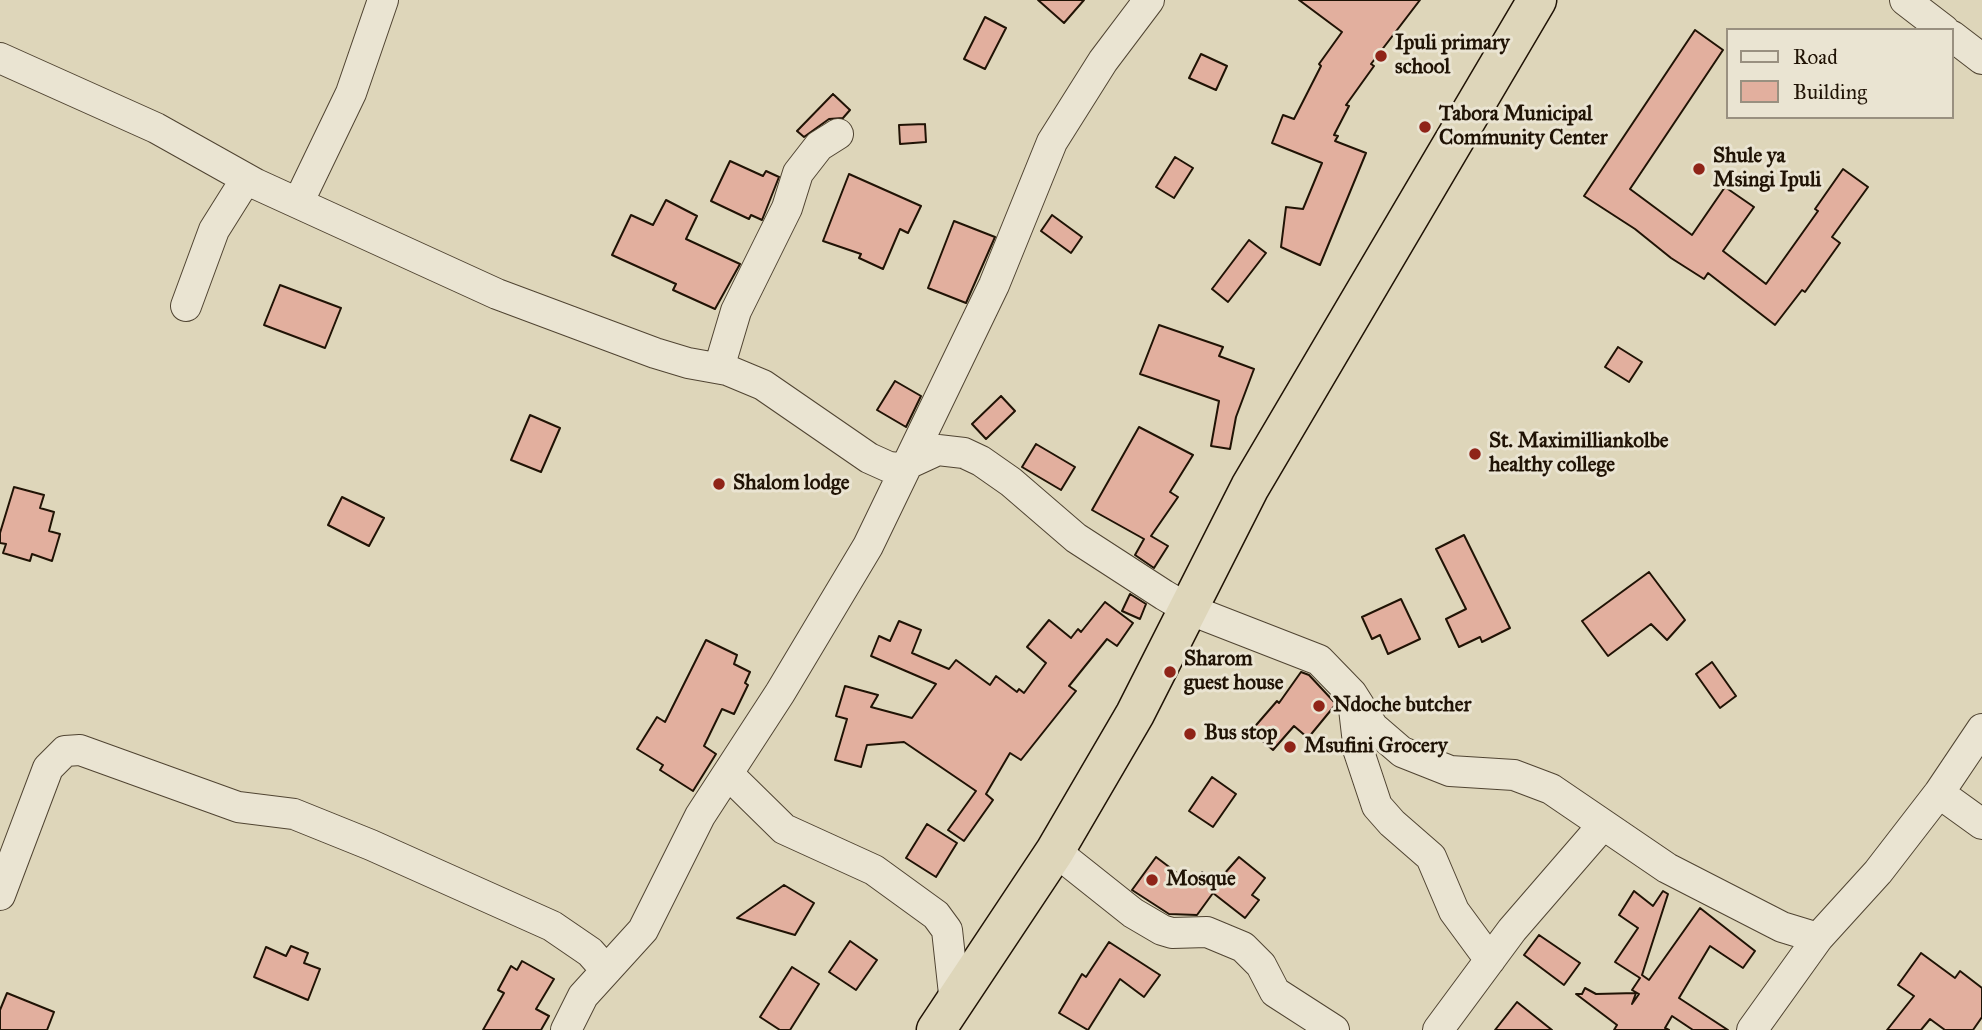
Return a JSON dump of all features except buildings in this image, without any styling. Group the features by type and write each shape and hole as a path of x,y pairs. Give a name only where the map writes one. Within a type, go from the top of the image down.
{"highway":[{"path":"945,1017 1055,851 1135,714 1257,475 1537,0"}],"street":[{"path":"299,201 351,93 383,0"},
{"path":"566,1030 583,996 643,930 699,816 729,775 868,546 994,285 1052,142 1103,61 1149,0"},
{"path":"1905,0 1941,28"},
{"path":"1954,38 1982,59"},
{"path":"0,58 38,72 156,128 246,179 506,298 655,353 719,368 763,385 869,458 894,468 938,450 964,453 981,461 1094,551 1188,609 1319,660 1352,694 1373,727 1402,752 1450,771 1491,772 1532,780 1551,789 1667,868 1712,893 1782,927 1818,938"},
{"path":"719,368 736,311 787,208 799,173 819,146 838,134"},
{"path":"186,306 214,230 246,179"},
{"path":"1352,694 1359,752 1377,806 1392,824 1431,858 1454,911 1490,960"},
{"path":"1752,1030 1818,938 1878,872 1940,793 1982,729"},
{"path":"0,895 48,768 65,751 79,750 238,807 294,814 371,845 552,926 590,952 606,970"},
{"path":"729,775 784,829 842,853 874,870 936,915 947,930 945,1017"},
{"path":"1940,793 1982,824"},
{"path":"1438,1030 1560,872 1602,826"},
{"path":"1055,851 1133,912 1162,930 1172,933 1207,932 1242,947 1261,965 1275,992 1334,1030"}],"place":[{"name":"Ipuli primary school","path":"1381,56"},
{"name":"Tabora Municipal Community Center","path":"1425,127"},
{"name":"Shule ya Msingi Ipuli","path":"1699,169"},
{"name":"St. Maximilliankolbe healthy college","path":"1475,454"},
{"name":"Shalom lodge","path":"719,484"},
{"name":"Sharom guest house","path":"1170,672"},
{"name":"Ndoche butcher","path":"1319,706"},
{"name":"Bus stop","path":"1190,734"},
{"name":"Msufini Grocery","path":"1290,747"},
{"name":"Mosque","path":"1152,880"}]}
